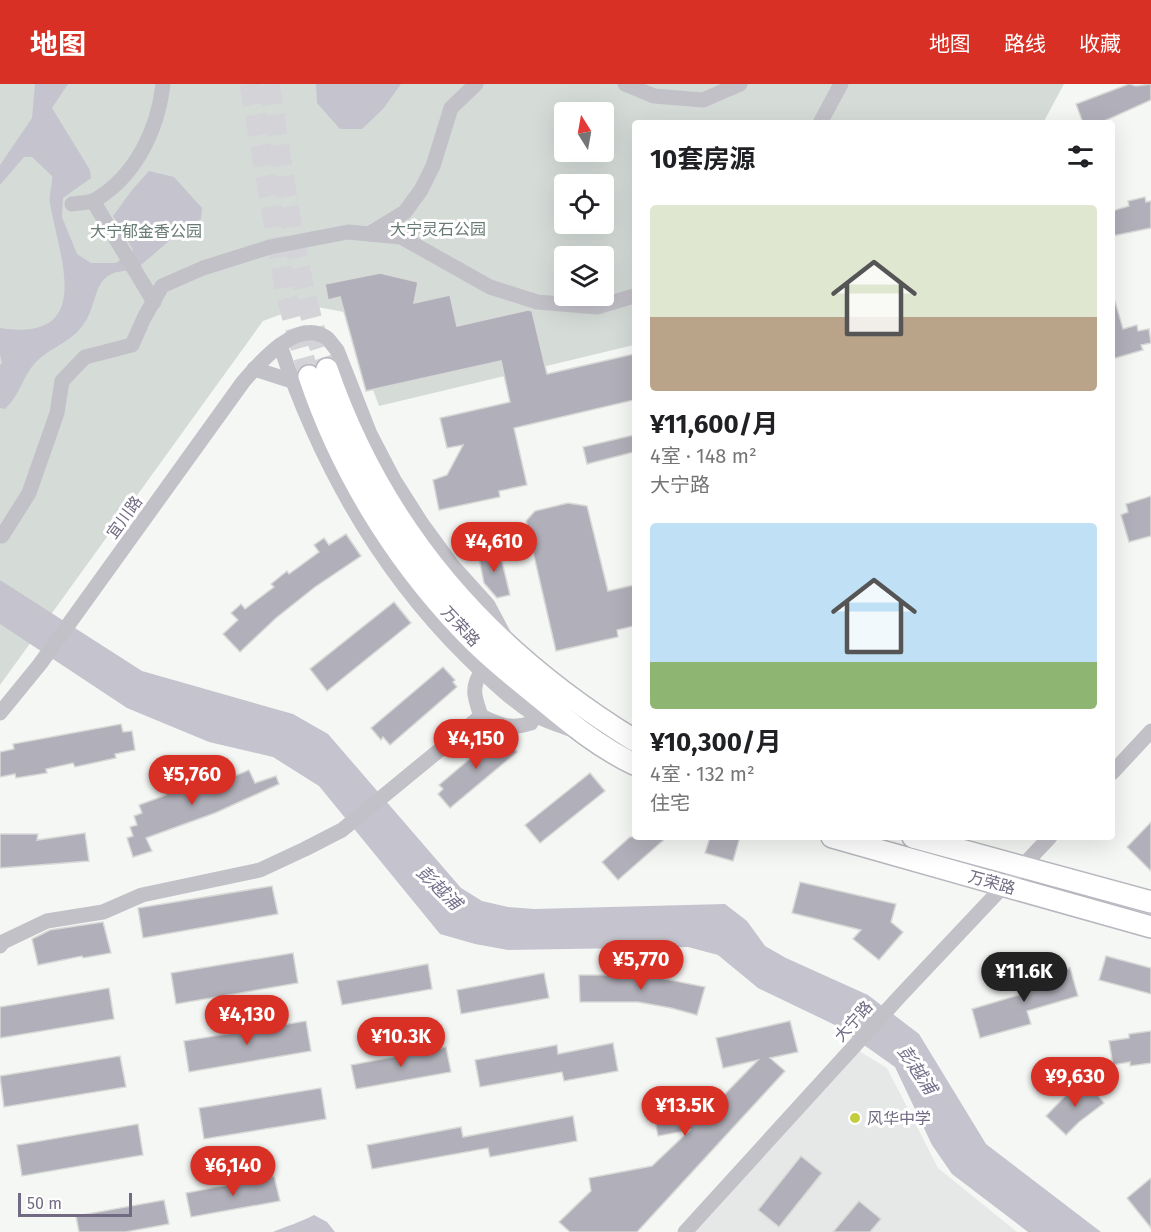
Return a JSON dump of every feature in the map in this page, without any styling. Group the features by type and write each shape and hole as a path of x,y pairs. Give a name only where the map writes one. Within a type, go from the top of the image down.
{"main road":[{"name":"万荣路","path":"309,375 356,441 380,488 408,533 439,575 475,615 514,652 553,685 632,739"},
{"name":"万荣路","path":"309,375 338,449 363,497 425,586 460,627 500,666 584,735 632,763"},
{"name":"万荣路","path":"843,840 1151,927"},
{"name":"万荣路","path":"924,840 1151,902"}],"street":[{"path":"72,204 93,201 126,175 149,138 161,101 163,84"},
{"path":"369,234 405,212 421,190 433,166 451,108 476,84"},
{"path":"625,84 654,96 703,100 740,84"},
{"path":"822,120 841,84"},
{"path":"93,201 154,302"},
{"path":"2,536 29,493 57,413 62,381 85,357 132,345 162,286 203,268 259,250 348,232 401,237 490,287 537,302 597,307 632,297"},
{"name":"宜川路","path":"0,713 40,664 254,369 280,345 306,333 318,334 328,339 337,350 370,434 394,480 452,565 488,605 514,652"},
{"path":"280,345 309,375 323,456 379,552 419,604 448,638 482,671 534,715 584,735"},
{"path":"254,369 309,375"},
{"path":"482,671 475,681 474,691 481,716 502,726 518,728 531,723 534,715"},
{"path":"0,946 3,942 47,921 103,912 142,895 260,870 342,830 481,716"},
{"path":"1115,770 1151,731"},
{"name":"大宁路","path":"685,1232 900,996 1047,840"}],"shaded area":[{"name":"风华中学","path":"859,1051 887,1068 938,1168 1017,1232 695,1232"}],"green space":[{"name":"大宁灵石公园","path":"0,84 1064,84 1045,120 632,120 632,345 379,406 344,312 306,305 263,321 0,685"}],"water":[{"path":"35,84 68,84 52,108 90,170 91,178 63,198 62,217 77,254 91,263 116,263 133,250 113,216 149,171 174,177 202,208 201,219 176,235 134,271 119,272 102,282 87,320 70,338 35,363 14,399 5,409 0,408 0,365 2,363 0,328 30,329 50,322 60,309 64,291 63,270 50,200 52,176 32,157 24,157 0,185 0,165 32,118"},
{"path":"316,84 401,84 383,109 362,129 340,129 317,103"},
{"name":"彭越浦","path":"0,580 142,671 293,714 328,734 461,888 482,901 508,907 534,909 725,904 747,921 765,946 786,958 868,995 919,1034 986,1144 1101,1232 1028,1232 952,1174 932,1145 895,1067 837,1026 758,988 718,955 688,947 508,950 440,934 319,786 273,757 209,742 127,708 0,624"},
{"path":"314,1215 327,1222 335,1232 273,1232 299,1222"}],"building":[{"path":"1129,84 1136,86 1151,84 1151,100 1107,120 1082,120 1076,104"},
{"path":"1145,197 1146,202 1151,201 1151,228 1115,235 1115,210 1129,206 1128,201"},
{"path":"380,273 418,282 414,303 450,295 457,326 532,311 547,374 632,354 632,400 514,428 527,485 499,491 500,497 439,510 433,480 447,475 463,445 447,448 440,418 510,402 501,361 366,391 340,297 328,300 325,284"},
{"path":"1115,301 1123,329 1137,325 1138,331 1149,329 1151,343 1141,345 1143,350 1115,358"},
{"path":"632,435 632,453 587,464 583,447"},
{"path":"1151,496 1151,536 1129,542 1121,515 1128,512 1126,504"},
{"path":"568,503 587,506 608,591 632,585 632,626 617,630 618,637 556,651 526,521 535,511"},
{"path":"346,534 361,556 315,587 276,618 240,652 223,634 238,620 231,613 241,604 245,609 274,587 271,584 287,571 289,574 319,552 314,545 324,538 329,545"},
{"path":"499,549 510,595 497,598 484,583 478,553"},
{"path":"394,602 411,623 327,691 310,669"},
{"path":"443,667 455,680 453,682 457,687 390,745 383,737 381,740 371,728"},
{"path":"121,724 123,732 132,731 135,750 115,754 116,758 75,767 73,763 46,769 47,773 16,778 15,774 0,777 0,752 14,749 13,744"},
{"path":"498,735 502,740 505,737 517,752 450,808 438,794 443,789 439,785"},
{"path":"249,770 255,783 276,776 279,784 215,813 146,838 152,851 133,857 127,838 133,836 130,827 137,825 134,816 142,813 139,805 166,795 165,791 189,783 190,786 221,776 225,780"},
{"path":"590,773 605,791 540,843 525,825"},
{"path":"1151,822 1151,871 1127,847"},
{"path":"85,833 89,861 0,868 0,834 38,834 37,840"},
{"path":"630,837 632,840 664,840 618,880 602,862"},
{"path":"709,840 739,840 733,861 705,853"},
{"path":"800,882 896,904 891,922 903,932 879,960 853,939 861,930 792,913"},
{"path":"272,886 278,914 143,938 138,908"},
{"path":"103,922 111,953 38,965 32,939 50,930"},
{"path":"293,953 298,983 176,1004 171,973"},
{"path":"1106,956 1151,968 1151,994 1099,980"},
{"path":"428,964 432,989 342,1005 337,981"},
{"path":"1070,968 1078,996 1027,1011 1031,1024 980,1038 972,1009 1019,995 1016,984"},
{"path":"544,973 549,998 461,1014 457,990"},
{"path":"579,975 645,975 705,987 697,1015 638,1002 580,1002"},
{"path":"109,988 114,1019 0,1038 0,1007"},
{"path":"306,1021 311,1051 189,1072 184,1041"},
{"path":"790,1021 798,1052 770,1058 785,1071 637,1232 570,1232 559,1222 591,1191 589,1178 652,1166 690,1130 658,1136 653,1110 723,1096 758,1060 723,1068 716,1038"},
{"path":"1151,1031 1151,1063 1130,1066 1130,1062 1113,1065 1109,1041 1129,1038 1129,1034"},
{"path":"613,1043 618,1071 564,1081 562,1072 480,1087 475,1060 557,1045 558,1054"},
{"path":"446,1047 451,1072 356,1089 351,1065"},
{"path":"120,1056 126,1087 4,1107 0,1076"},
{"path":"1088,1083 1104,1103 1066,1135 1046,1116 1074,1087 1078,1091"},
{"path":"321,1088 326,1119 204,1139 199,1108"},
{"path":"573,1116 577,1141 490,1157 488,1148 372,1169 367,1145 461,1127 463,1137"},
{"path":"138,1124 143,1155 22,1176 17,1145"},
{"path":"801,1156 822,1173 779,1227 758,1210"},
{"path":"274,1176 280,1201 191,1217 186,1193"},
{"path":"1151,1178 1151,1228 1127,1198"},
{"path":"164,1200 169,1224 125,1232 79,1232 76,1216"},
{"path":"859,1201 881,1219 870,1232 833,1232"}],"tunnel":[{"path":"250,84 286,294 309,376"},
{"path":"269,84 299,264 316,335 327,369"}],"place":[{"name":"风华中学","path":"855,1118"}],"park label":[{"name":"大宁郁金香公园","path":"146,231"}]}
